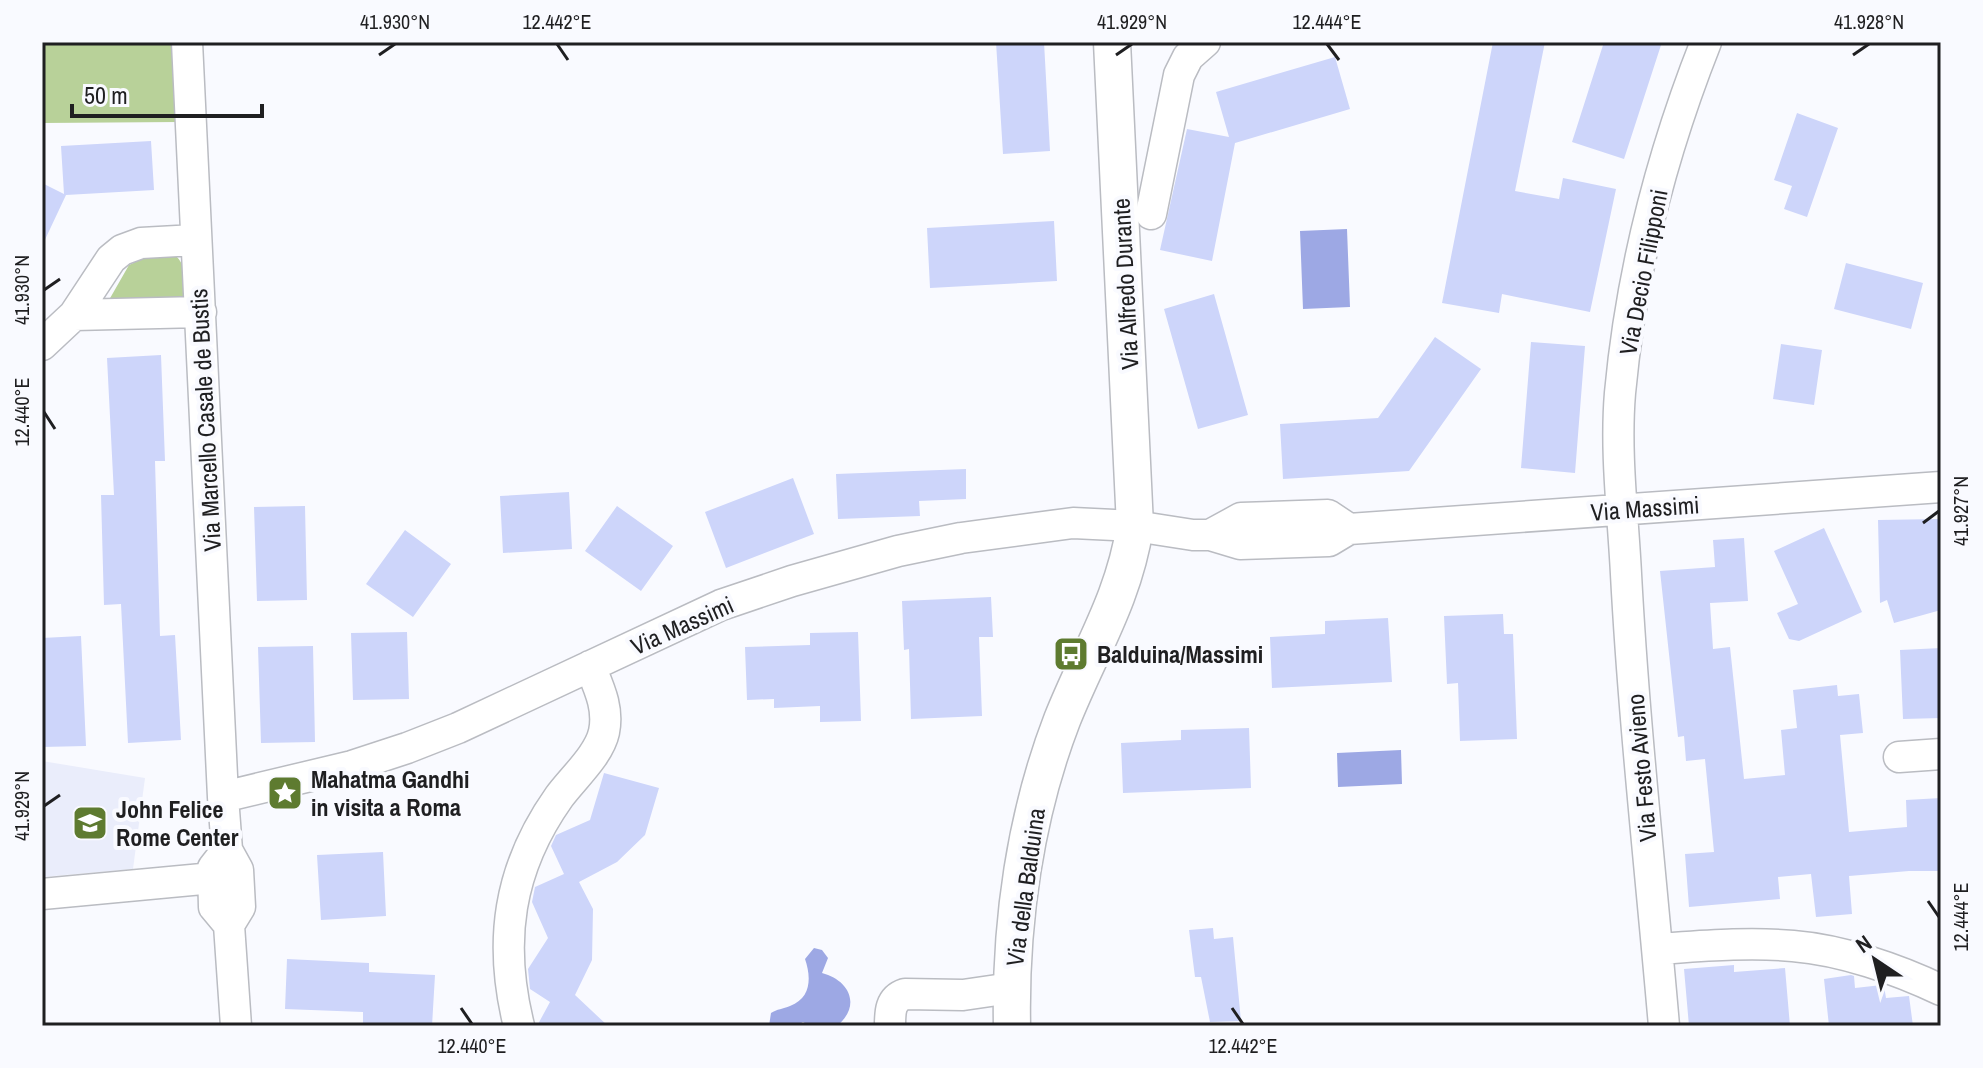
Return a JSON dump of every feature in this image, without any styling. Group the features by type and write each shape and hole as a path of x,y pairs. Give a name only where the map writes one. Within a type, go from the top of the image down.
{"street":[{"name":"Via Marcello Casale de Bustis","path":"187,42 223,797"},
{"name":"Via Alfredo Durante","path":"1112,42 1135,526"},
{"path":"1151,214 1179,75 1188,57 1205,42"},
{"name":"Via Decio Filipponi","path":"1622,509 1618,456 1620,393 1638,275 1674,130 1706,42"},
{"path":"42,345 74,315 111,259 122,250 141,243 195,240"},
{"path":"74,315 201,312"},
{"name":"Via Massimi","path":"223,797 352,766 407,748 458,728 721,605 846,564 961,538 1073,523 1135,526 1210,535 1240,544 1329,541 1349,529 1941,487"},
{"name":"Via Festo Avieno","path":"1622,509 1629,641 1664,1026"},
{"name":"Via della Balduina","path":"1012,1026 1011,988 1017,916 1034,813 1060,725 1121,590 1130,562 1135,526"},
{"path":"519,1026 508,967 510,910 527,851 551,808 603,736 606,717 604,700 590,666"},
{"path":"1899,757 1941,754"},
{"path":"223,797 227,850 238,870 240,907 229,925 236,1026"},
{"path":"227,850 213,868 213,878 214,907 229,925"},
{"path":"42,894 213,878"},
{"path":"1658,949 1750,944 1809,948 1901,973 1941,990"},
{"path":"890,1026 892,1004 897,997 905,994 963,995 1011,988"}],"shaded area":[{"name":"John Felice Rome Center","path":"42,761 145,778 133,869 42,877"}],"green space":[{"path":"42,42 178,42 179,122 42,123"},
{"path":"148,256 176,256 180,260 184,270 185,298 109,300 129,265"}],"water":[{"path":"1347,229 1350,307 1303,309 1300,231"},
{"path":"1401,750 1402,784 1338,787 1337,753"},
{"path":"814,948 822,950 828,958 822,973 839,981 849,994 849,1010 845,1018 837,1026 810,1026 803,1022 796,1026 769,1026 771,1013 797,1002 806,992 809,979 805,959"}],"building":[{"path":"996,42 1044,42 1050,151 1003,154"},
{"path":"1493,42 1545,42 1515,191 1559,199 1563,178 1616,189 1590,312 1502,294 1499,313 1442,303"},
{"path":"1604,42 1662,42 1624,159 1572,142"},
{"path":"1335,57 1350,109 1235,143 1212,261 1160,250 1187,129 1229,137 1216,92"},
{"path":"1797,113 1838,128 1807,217 1784,209 1792,186 1774,180"},
{"path":"151,141 154,190 66,195 42,246 42,183 64,194 61,146"},
{"path":"1054,221 1057,281 930,288 927,228"},
{"path":"1846,263 1923,283 1911,329 1834,309"},
{"path":"1214,294 1248,415 1198,429 1164,309"},
{"path":"1435,337 1481,369 1409,471 1283,479 1280,424 1378,418"},
{"path":"1531,342 1585,346 1575,473 1521,468"},
{"path":"1781,344 1822,350 1814,405 1773,399"},
{"path":"161,355 165,461 155,461 160,636 175,635 181,740 128,743 121,604 104,605 101,495 114,495 107,358"},
{"path":"966,469 966,499 919,501 920,516 838,519 836,474"},
{"path":"793,478 814,534 726,568 705,512"},
{"path":"569,492 572,549 503,553 500,496"},
{"path":"305,506 307,600 257,601 254,507"},
{"path":"617,506 673,546 641,591 585,551"},
{"path":"1939,519 1941,610 1894,623 1887,600 1880,603 1878,520"},
{"path":"1824,528 1862,612 1799,641 1789,639 1777,613 1798,604 1774,551"},
{"path":"405,530 451,564 413,617 366,584"},
{"path":"1744,538 1748,601 1710,603 1713,649 1730,647 1744,779 1785,775 1781,730 1797,728 1793,690 1837,685 1838,696 1859,694 1863,733 1840,735 1849,832 1907,827 1906,800 1941,798 1941,871 1849,876 1852,914 1816,917 1811,874 1778,877 1780,899 1689,907 1685,854 1714,852 1705,759 1686,761 1684,736 1678,737 1660,571 1715,567 1713,540"},
{"path":"991,597 993,637 979,637 982,716 911,719 909,649 904,650 902,601"},
{"path":"1503,614 1504,634 1513,634 1517,739 1460,741 1458,683 1447,684 1444,616"},
{"path":"1388,618 1392,682 1272,688 1270,637 1325,634 1325,621"},
{"path":"407,632 409,699 353,700 351,633"},
{"path":"858,632 861,721 820,722 820,706 774,708 774,699 747,700 745,647 810,645 810,633"},
{"path":"81,636 86,746 42,747 42,638"},
{"path":"313,646 315,742 261,743 258,647"},
{"path":"1941,648 1941,718 1903,719 1900,650"},
{"path":"1249,728 1251,788 1123,793 1121,743 1181,740 1181,730"},
{"path":"604,773 659,788 645,835 617,862 579,882 593,909 592,960 575,995 608,1026 537,1026 550,1002 530,989 528,969 548,938 532,902 535,887 564,874 551,846 556,835 590,820"},
{"path":"383,852 386,916 321,920 317,855"},
{"path":"1213,928 1214,939 1233,937 1241,1021 1210,1022 1201,977 1195,977 1189,930"},
{"path":"287,959 369,963 369,972 435,975 432,1026 363,1024 363,1012 285,1009"},
{"path":"1734,965 1734,972 1785,968 1790,1026 1689,1026 1684,969"},
{"path":"1854,976 1855,988 1882,985 1886,998 1909,996 1913,1026 1829,1026 1824,979"}],"place":[{"name":"Balduina/Massimi","path":"1071,654"},
{"name":"Mahatma Gandhi in visita a Roma","path":"285,793"},
{"name":"John Felice Rome Center","path":"90,823"}]}
